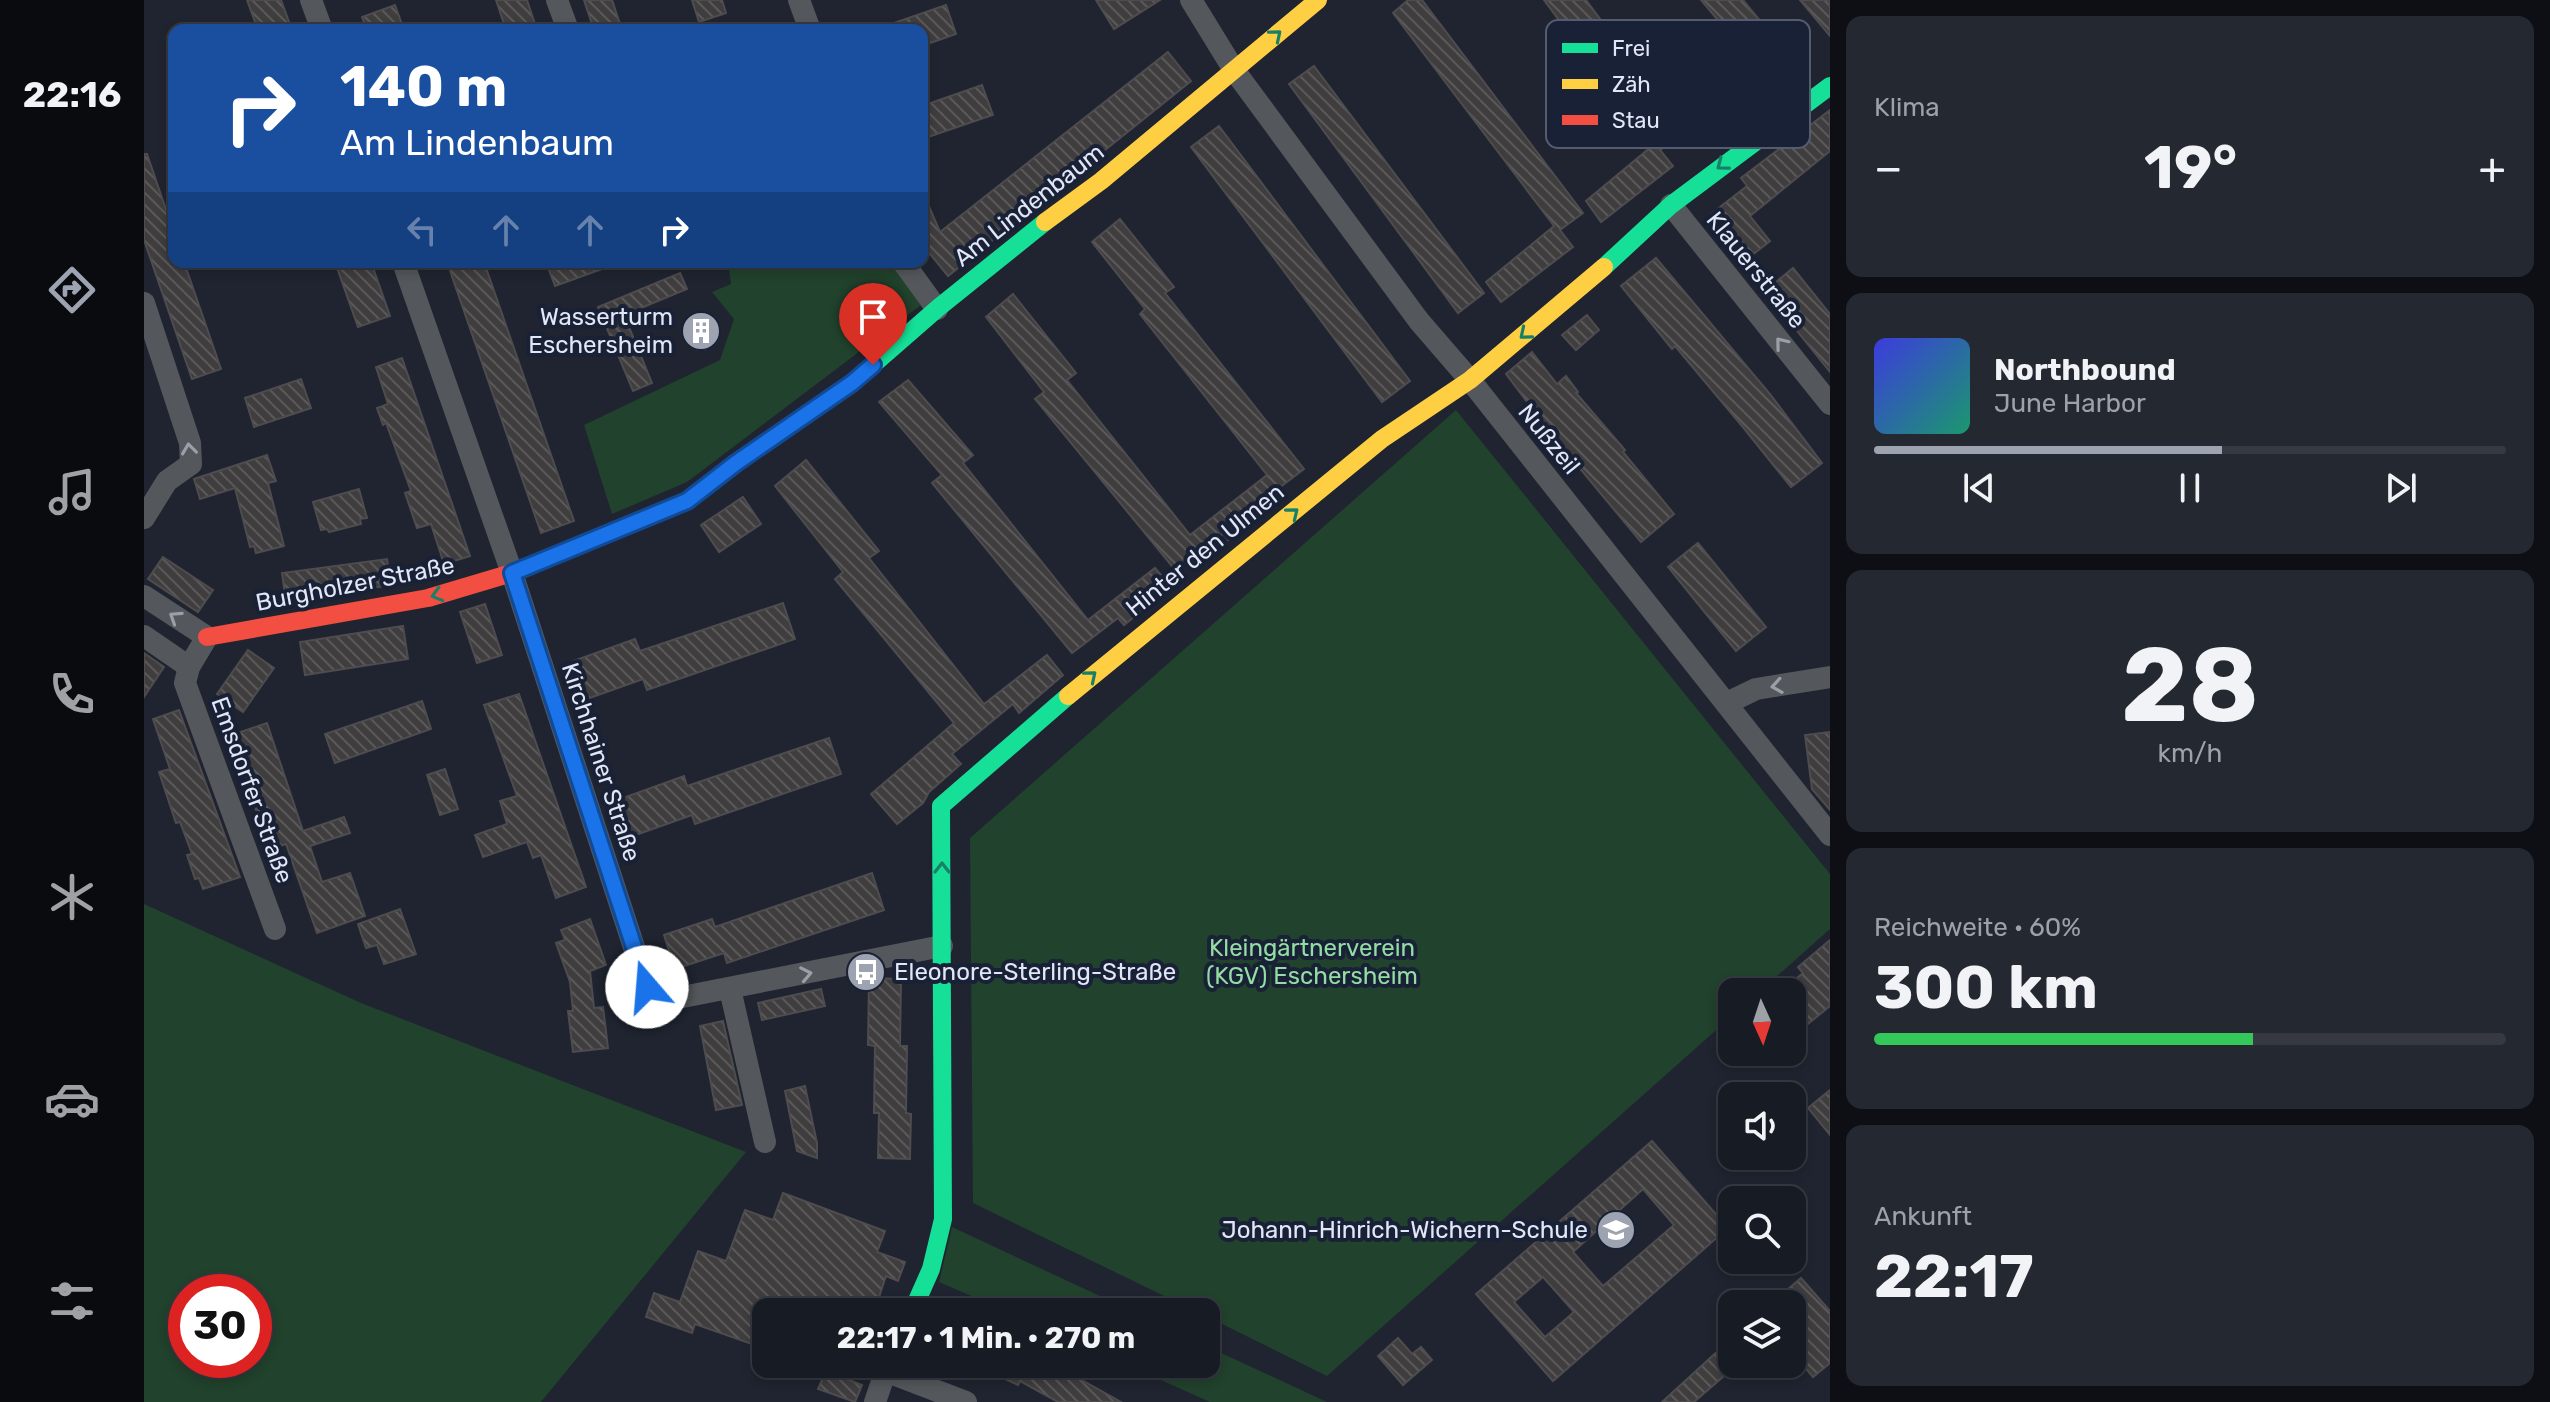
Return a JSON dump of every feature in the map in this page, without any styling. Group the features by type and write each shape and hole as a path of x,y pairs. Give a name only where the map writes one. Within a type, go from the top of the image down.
{"street":[{"path":"311,0 320,24"},
{"path":"557,0 566,24"},
{"path":"799,0 808,24"},
{"name":"Nußzeil","path":"1191,0 1234,70 1419,321 1470,380 1830,835"},
{"name":"Am Lindenbaum","path":"512,573 687,501 736,463 852,383 937,309 1042,224 1101,181 1318,0"},
{"name":"Hinter den Ulmen","path":"1810,101 1830,86"},
{"name":"Hinter den Ulmen","path":"918,1298 931,1269 943,1219 941,806 1084,682 1382,439 1470,380 1620,253 1671,205 1747,148"},
{"name":"Klauerstraße","path":"1671,205 1830,404"},
{"name":"Kirchhainer Straße","path":"405,268 512,573 647,987 657,1002 942,946"},
{"path":"907,268 937,309"},
{"path":"144,303 190,443 191,464 167,481 144,518"},
{"name":"Burgholzer Straße","path":"207,637 428,598 512,573"},
{"path":"144,596 207,637 189,667 144,636"},
{"name":"Emsdorfer Straße","path":"189,667 185,683 275,929"},
{"path":"1727,703 1756,689 1830,677"},
{"path":"730,989 765,1142"},
{"path":"875,1402 883,1378"},
{"path":"910,1378 966,1402"}],"green space":[{"path":"729,268 895,268 921,305 687,482 612,514 584,425 720,360 734,319 712,292 731,284"},
{"name":"Kleingärtnerverein (KGV) Eschersheim","path":"1456,410 1830,874 1830,929 1775,978 1718,978 1718,1028 1327,1376 1220,1323 1220,1298 1168,1298 973,1203 970,838"},
{"path":"144,904 361,1003 746,1152 541,1402 144,1402"},
{"path":"952,1227 1104,1298 976,1298 939,1282"},
{"path":"1220,1352 1327,1402 1210,1402 1156,1378 1220,1378"}],"building":[{"path":"247,0 281,0 290,24 256,24"},
{"path":"496,0 527,0 535,24 504,24"},
{"path":"584,0 612,0 620,24 592,24"},
{"path":"692,0 722,0 726,13 699,22"},
{"path":"1096,0 1160,0 1114,29"},
{"path":"1408,0 1422,0 1583,213 1560,230 1573,247 1501,302 1486,282 1554,226 1393,13"},
{"path":"1544,0 1586,0 1601,20 1559,20"},
{"path":"1701,0 1743,0 1759,20 1718,20"},
{"path":"1800,0 1830,0 1830,36"},
{"path":"395,5 402,24 365,24 362,17"},
{"path":"946,5 956,34 928,44 928,24 891,24"},
{"path":"1168,52 1191,81 948,276 928,251 928,204 940,232"},
{"path":"1314,66 1484,293 1458,313 1289,84"},
{"path":"982,85 993,115 928,137 928,104"},
{"path":"1830,110 1830,151 1750,216 1770,241 1747,259 1711,214 1747,186 1741,178 1780,148 1810,148 1810,125"},
{"path":"1219,126 1410,381 1382,402 1191,147"},
{"path":"1650,148 1663,148 1660,150 1673,166 1601,222 1586,201"},
{"path":"144,154 147,154 168,215 168,268 186,268 221,369 192,379 144,240"},
{"path":"1120,219 1174,287 1165,293 1304,469 1267,497 1272,504 1228,540 1223,534 1176,571 1035,399 1044,392 986,317 1013,294 1076,373 1067,380 1190,535 1267,475 1140,314 1145,309 1092,242"},
{"path":"1656,258 1770,394 1822,463 1791,487 1675,346 1672,349 1621,286"},
{"path":"337,268 373,268 390,316 358,327"},
{"path":"449,268 486,268 574,521 541,533"},
{"path":"548,268 605,268 555,286"},
{"path":"1793,268 1830,314 1830,372 1765,291"},
{"path":"680,273 687,289 624,315 652,383 633,391 598,307"},
{"name":"Wasserturm Eschersheim","path":"701,314 714,319 719,332 714,345 701,350 688,345 683,332 688,319"},
{"path":"1587,315 1599,330 1576,350 1562,335"},
{"path":"1532,352 1557,384 1566,376 1576,393 1674,514 1641,542 1506,374"},
{"path":"402,358 470,556 444,564 431,524 417,528 405,493 411,491 386,423 383,425 377,408 388,404 376,367"},
{"path":"301,379 311,408 254,427 245,398"},
{"path":"908,380 973,455 963,463 1088,620 1155,568 1171,587 1124,625 1118,618 1072,653 932,483 942,475 879,402"},
{"path":"267,455 276,481 268,483 284,546 256,553 254,546 250,547 235,488 200,499 194,479"},
{"path":"806,460 879,551 869,558 984,704 1047,655 1063,675 1019,713 1013,704 952,754 961,764 929,792 923,803 897,824 871,794 954,723 835,579 843,572 775,486"},
{"path":"359,489 367,518 360,519 361,524 329,532 327,529 321,530 313,502"},
{"path":"743,497 761,524 719,552 701,525"},
{"path":"1698,543 1766,627 1736,651 1668,567"},
{"path":"163,557 213,590 198,612 148,579"},
{"path":"387,559 391,585 286,602 282,573"},
{"path":"783,603 795,639 647,690 643,679 587,699 573,661 635,639 640,651"},
{"path":"485,604 502,655 477,663 460,612"},
{"path":"403,626 408,659 305,675 300,642"},
{"path":"248,650 274,668 243,712 217,694"},
{"path":"144,653 164,667 144,697"},
{"path":"519,694 586,887 556,898 541,855 533,858 527,842 483,857 475,835 507,824 500,801 517,796 484,705"},
{"path":"422,701 431,729 335,763 325,734"},
{"path":"179,710 240,877 203,889 199,878 195,879 187,855 192,854 180,822 176,823 159,772 170,769 153,719"},
{"path":"267,723 303,831 344,817 350,833 310,846 322,882 350,873 365,916 317,933 286,844 269,850 232,735"},
{"path":"1830,732 1830,810 1812,789 1805,735"},
{"path":"829,738 841,774 695,824 692,815 633,836 620,799 684,776 687,786"},
{"path":"445,769 458,809 440,815 427,775"},
{"path":"872,873 884,910 727,963 724,953 675,969 664,935 712,919 715,927"},
{"path":"400,909 416,954 384,964 377,945 366,948 358,924"},
{"path":"590,919 606,965 590,971 594,1008 603,1007 608,1048 573,1052 568,1011 573,1011 570,982 556,943 565,940 561,930"},
{"path":"1830,940 1830,1006 1806,1026 1806,978 1797,978 1803,973 1798,967"},
{"path":"869,978 901,979 900,1046 907,1046 906,1113 911,1114 910,1159 878,1158 879,1113 874,1113 875,1046 868,1045"},
{"path":"821,989 825,1006 762,1020 758,1003"},
{"path":"723,1021 742,1105 716,1110 700,1026"},
{"path":"805,1086 817,1143 817,1158 797,1151 785,1091"},
{"path":"1830,1090 1830,1135 1808,1108"},
{"path":"1652,1141 1718,1217 1718,1237 1553,1381 1476,1294","holes":["1643,1189 1674,1225 1603,1286 1573,1252","1543,1277 1574,1312 1545,1337 1514,1302"]},
{"path":"783,1193 885,1231 877,1252 905,1262 898,1281 886,1276 879,1298 752,1298 752,1344 695,1324 692,1333 646,1317 654,1293 680,1302 698,1251 726,1261 745,1210 773,1220"},
{"path":"1801,1278 1830,1311 1830,1363 1813,1377 1806,1369 1806,1290 1787,1290"},
{"path":"1398,1338 1412,1354 1421,1347 1432,1360 1403,1385 1378,1356"},
{"path":"1718,1351 1718,1378 1722,1378 1694,1402 1662,1402"},
{"path":"823,1378 844,1378 862,1385 855,1402 818,1389"},
{"path":"1003,1378 1078,1378 1121,1402 1058,1402 1020,1381 1018,1385"}],"traffic: fast":[{"path":"1810,101 1830,86"},
{"path":"1604,267 1671,205 1747,148"},
{"path":"633,523 687,501 736,463 852,383 938,308 1045,222"},
{"path":"918,1298 931,1269 943,1219 941,806 1068,696"}],"traffic: slow":[{"path":"1045,222 1101,181 1318,0"},
{"path":"1068,696 1382,439 1470,380 1604,267"}],"traffic: jam":[{"path":"207,637 428,598 512,573 633,523"}],"place":[{"name":"Wasserturm Eschersheim","path":"701,331"},
{"name":"Eleonore-Sterling-Straße","path":"866,972"},
{"name":"Johann-Hinrich-Wichern-Schule","path":"1616,1230"}],"route":[{"path":"647,987 512,573 687,501 873,365"}]}
